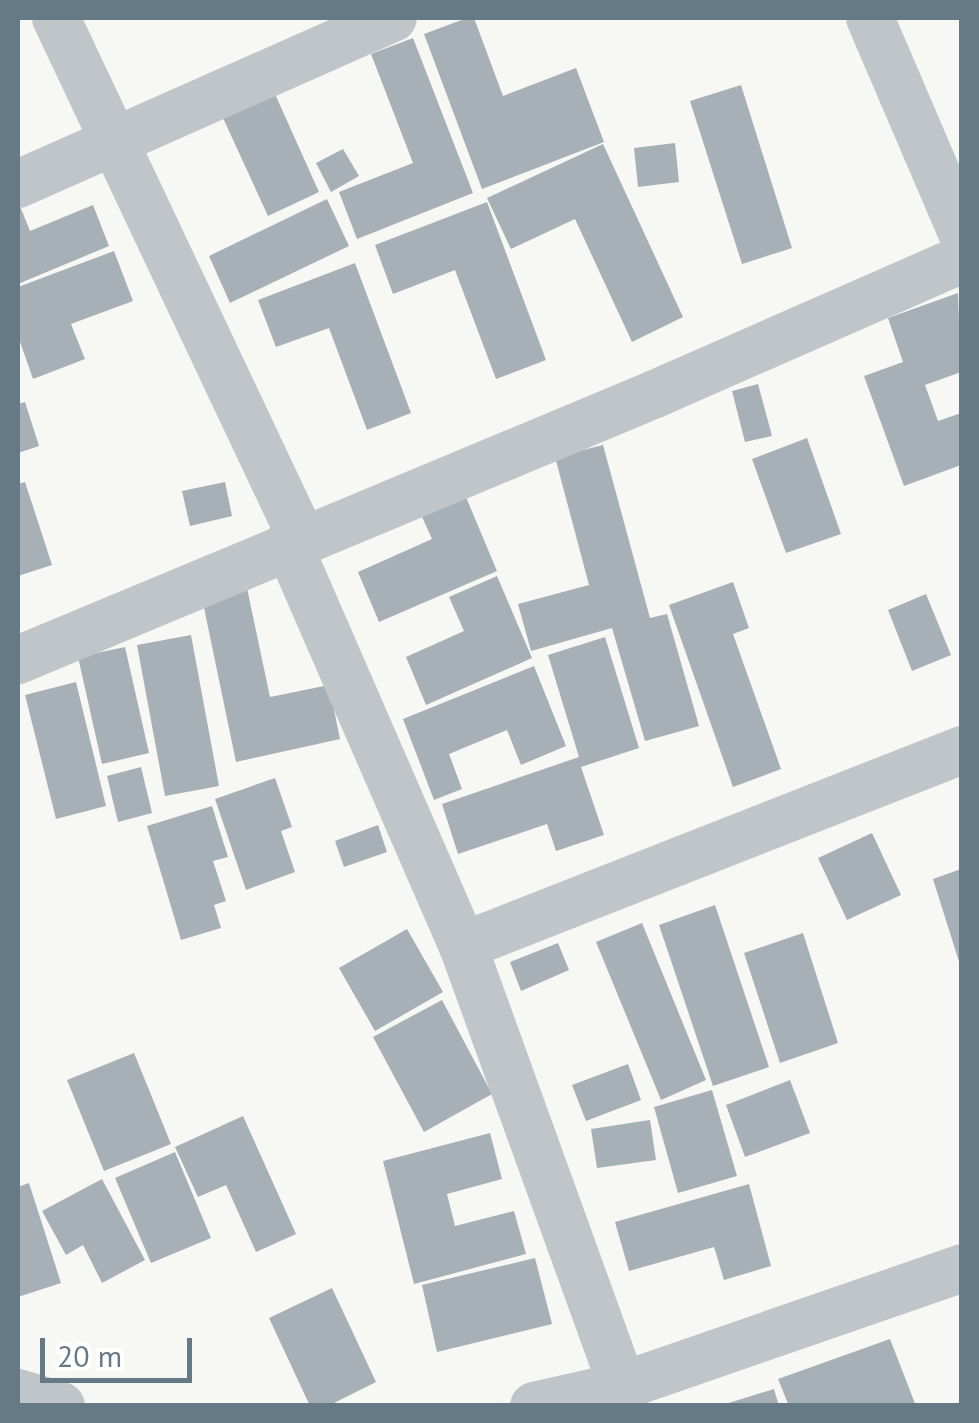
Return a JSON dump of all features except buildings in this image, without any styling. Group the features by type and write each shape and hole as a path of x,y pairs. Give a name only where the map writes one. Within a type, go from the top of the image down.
{"street":[{"path":"56,18 295,542 463,946 622,1386"},
{"path":"18,184 392,18"},
{"path":"870,18 962,233"},
{"path":"18,660 655,394 962,259"},
{"path":"463,946 962,750"},
{"path":"534,1406 622,1386 962,1268"},
{"path":"18,1393 62,1406"}]}
